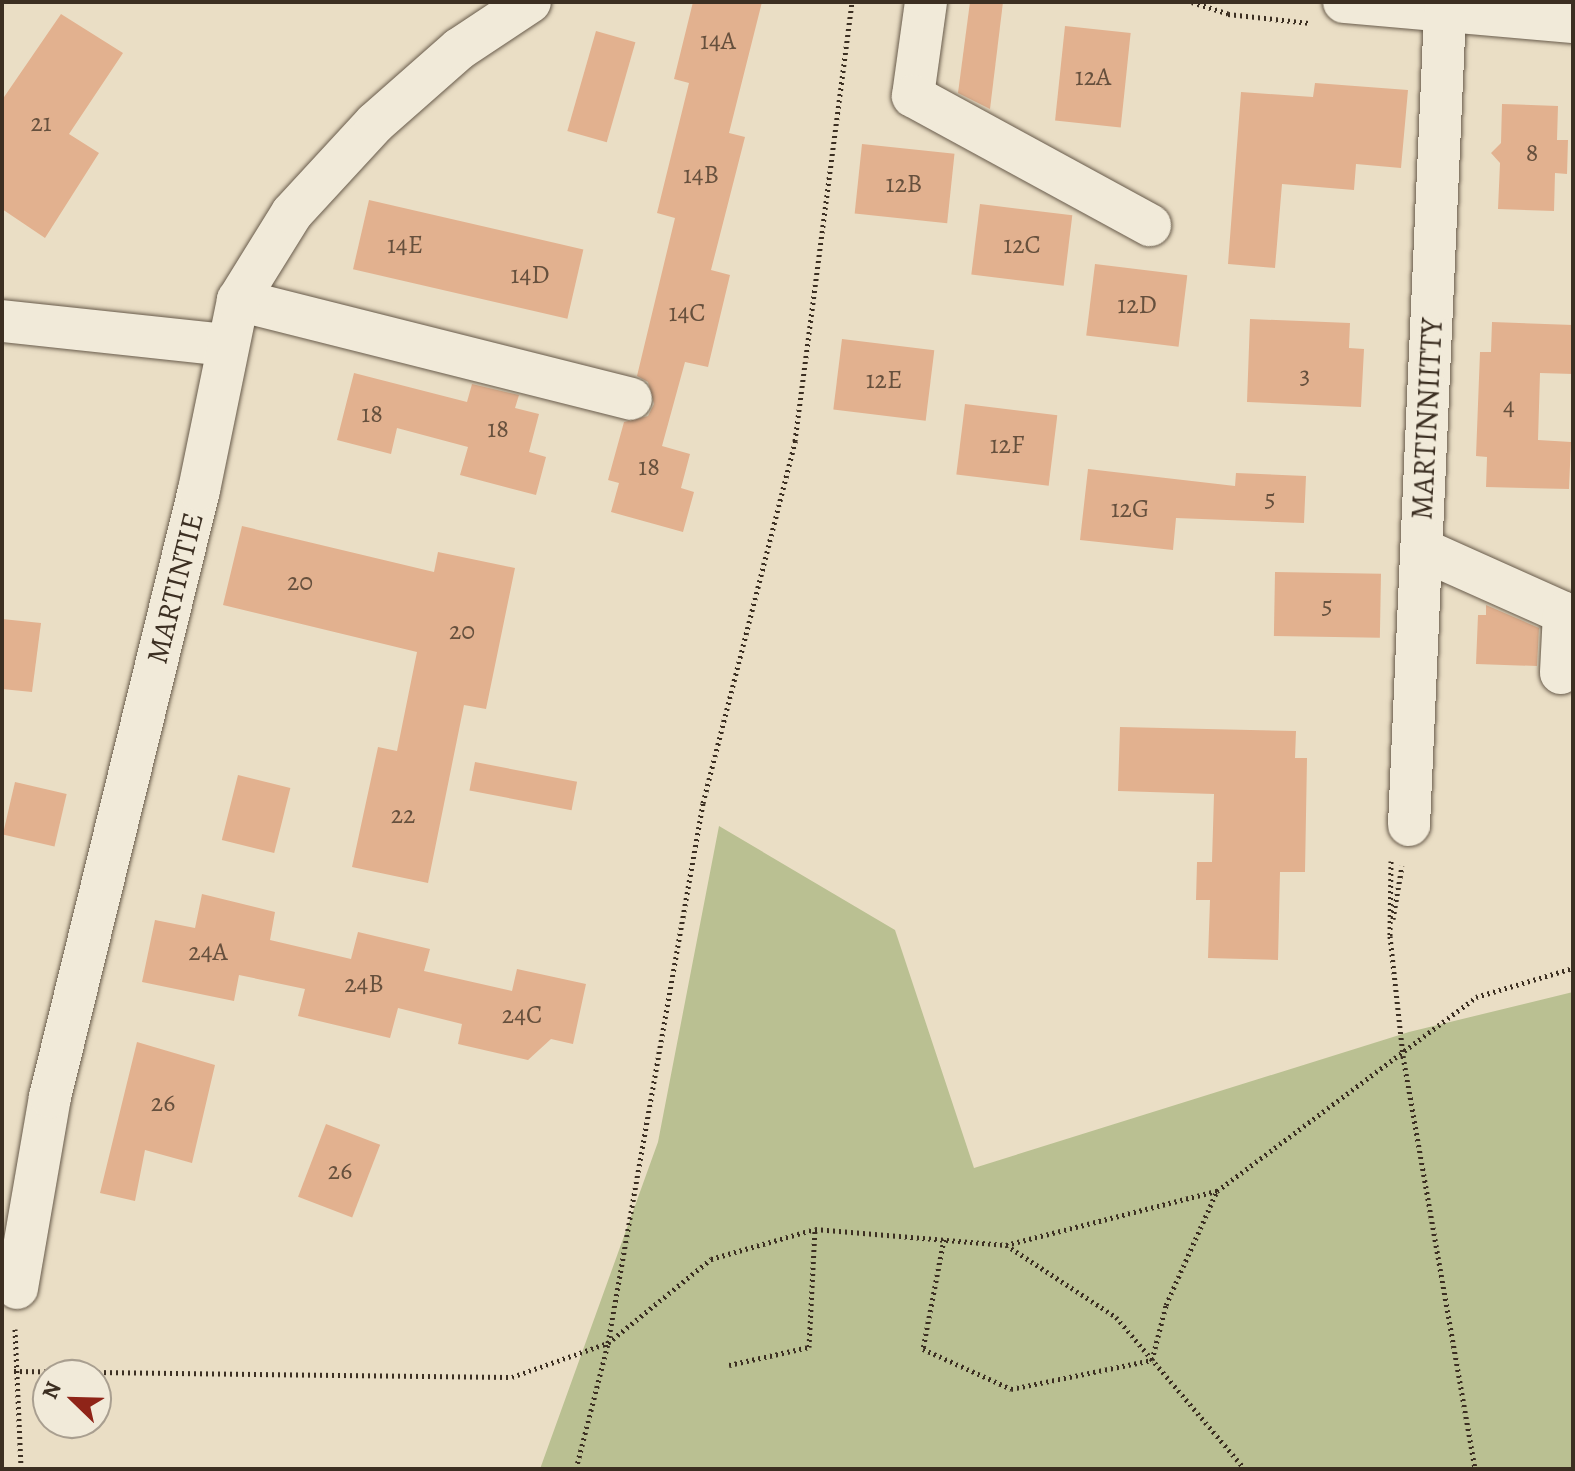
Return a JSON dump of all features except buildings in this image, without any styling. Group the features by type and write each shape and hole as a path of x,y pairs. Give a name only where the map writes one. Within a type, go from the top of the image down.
{"street":[{"name":"MARTINTIE","path":"17,1288 50,1097 199,490 225,345 238,300 292,213 375,123 459,49 530,2"},
{"path":"926,2 913,96 1150,225"},
{"path":"1344,2 1573,22"},
{"name":"MARTINNIITTY","path":"1409,825 1445,13"},
{"path":"238,300 631,399"},
{"path":"2,321 225,345"},
{"path":"1421,549 1564,613 1561,673"}],"path":[{"path":"576,1469 608,1343 703,803 795,441 852,2"},
{"path":"1409,825 1390,936 1403,1056 1475,1469"},
{"path":"14,1371 512,1377 608,1343 711,1259 815,1229 1006,1245 1217,1191 1403,1056 1476,997 1573,968"},
{"path":"1152,1360 1166,1305 1217,1191"},
{"path":"729,1365 809,1347 815,1229"},
{"path":"944,1239 923,1349 1011,1389 1152,1360"},
{"path":"1006,1245 1116,1317 1245,1469"},
{"path":"17,1288 14,1371 21,1469"}],"green space":[{"path":"719,826 895,930 974,1168 1409,1032 1573,992 1573,1469 540,1469 658,1142"}]}
